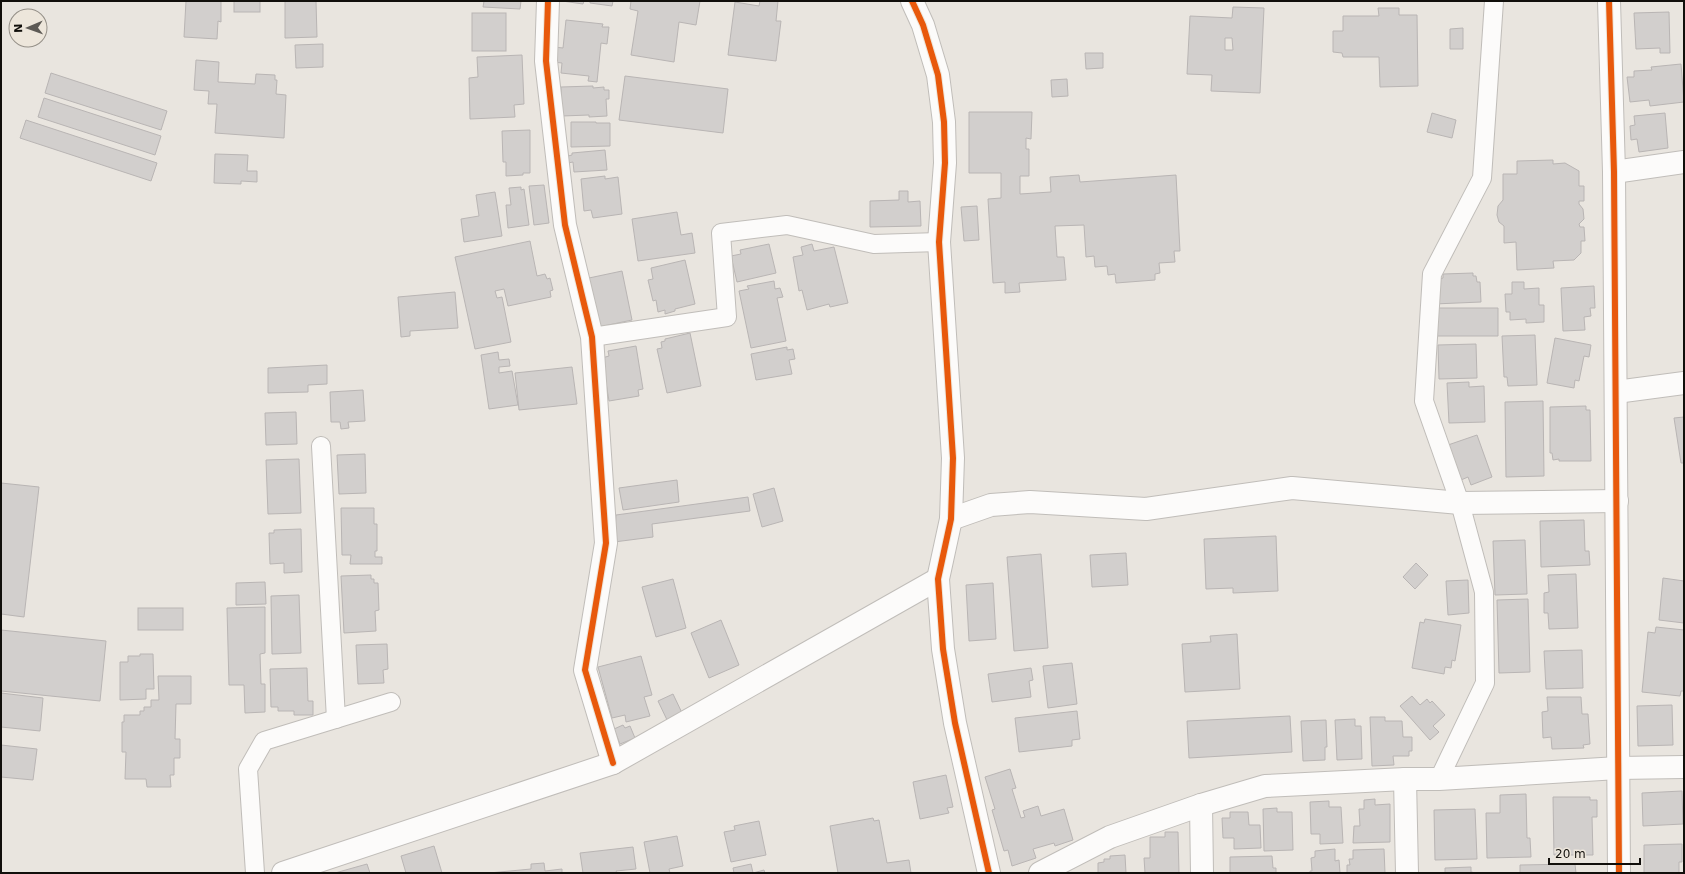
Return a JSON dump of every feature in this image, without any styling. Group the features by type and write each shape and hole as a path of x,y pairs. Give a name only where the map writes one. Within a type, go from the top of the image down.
{"street":[{"path":"548,1 546,61 566,225 592,337 606,543 585,670 613,763"},
{"path":"912,1 923,25 938,75 944,122 945,164 939,242 954,458 951,519 938,579 943,649 955,723 989,873"},
{"path":"1609,1 1614,172 1618,501 1619,873"},
{"path":"1614,172 1684,162"},
{"path":"1616,392 1684,383"},
{"path":"951,519 991,505 1030,502 1146,509 1292,488 1460,503 1618,501"},
{"path":"283,873 613,763 938,579"},
{"path":"1040,873 1110,837 1201,805 1265,786 1405,779 1439,779 1618,768 1684,767"},
{"path":"1405,779 1407,873"},
{"path":"1201,805 1202,873"}],"lane":[{"path":"1439,779 1484,683 1484,592 1460,503 1424,401 1432,274 1482,178 1494,1"},
{"path":"592,337 727,317 721,233 787,225 874,244 939,242"},
{"path":"321,446 336,719"},
{"path":"255,873 248,769 264,741 391,702"}],"building":[{"path":"186,1 221,1 221,22 218,21 217,39 184,37"},
{"path":"234,1 260,1 260,12 234,12"},
{"path":"285,1 316,1 317,37 285,38"},
{"path":"484,1 521,1 520,9 483,7"},
{"path":"562,1 584,1 583,4"},
{"path":"590,1 613,1 612,6 590,3"},
{"path":"631,1 700,1 696,25 679,22 674,62 631,55 638,11 630,9"},
{"path":"760,1 778,1 776,21 781,21 776,61 728,55 735,2 759,6"},
{"path":"1233,7 1264,8 1260,93 1211,91 1212,75 1187,74 1190,16 1232,18","holes":["1225,38 1232,38 1233,50 1225,50"]},
{"path":"1378,8 1399,8 1399,15 1417,15 1418,86 1380,87 1379,57 1343,57 1342,53 1333,52 1333,31 1343,31 1343,16 1379,16"},
{"path":"1669,12 1670,53 1660,53 1660,48 1636,49 1634,13"},
{"path":"472,13 506,13 506,51 472,51"},
{"path":"566,20 603,24 602,27 609,27 607,44 601,43 597,82 588,81 589,76 561,73 562,63 553,62 554,47 563,48"},
{"path":"1463,28 1463,49 1450,49 1450,29"},
{"path":"323,44 323,67 296,68 295,45"},
{"path":"1085,53 1103,53 1103,68 1086,69"},
{"path":"522,55 524,104 514,105 515,117 470,119 469,78 478,77 477,57"},
{"path":"196,60 219,62 218,82 255,84 256,74 275,75 275,80 277,80 276,94 286,95 284,138 215,133 217,104 208,104 209,91 194,90"},
{"path":"1681,64 1684,102 1650,106 1649,100 1630,102 1627,77 1634,77 1634,71 1652,70 1651,67"},
{"path":"51,73 167,111 161,130 45,93"},
{"path":"625,76 728,89 723,133 619,120"},
{"path":"1067,79 1068,96 1052,97 1051,80"},
{"path":"593,86 593,88 604,87 604,90 609,90 609,99 606,99 607,116 562,116 561,87"},
{"path":"44,98 161,136 155,155 38,117"},
{"path":"969,112 1032,112 1031,139 1026,138 1026,149 1029,149 1029,176 1020,176 1020,194 1051,192 1050,177 1079,175 1080,182 1176,175 1180,251 1174,251 1175,262 1159,263 1160,273 1155,274 1155,280 1116,283 1115,274 1108,275 1107,266 1095,267 1094,256 1086,257 1084,225 1055,226 1057,257 1064,257 1066,280 1019,283 1020,292 1005,293 1005,282 993,283 988,199 1001,198 1001,173 969,173"},
{"path":"1432,113 1456,120 1452,138 1427,132"},
{"path":"1665,113 1668,148 1639,152 1637,139 1631,140 1630,126 1635,125 1634,116"},
{"path":"26,120 157,163 151,181 20,138"},
{"path":"571,122 610,123 610,146 571,147"},
{"path":"530,130 530,173 506,176 506,162 503,162 502,131"},
{"path":"605,150 607,170 574,172 573,162 568,163 568,156 572,155 572,153"},
{"path":"215,154 248,155 247,171 257,171 257,182 241,181 241,184 214,183"},
{"path":"1553,160 1553,164 1565,163 1579,171 1579,186 1584,186 1584,201 1579,201 1579,204 1583,209 1584,219 1579,224 1580,227 1584,227 1585,241 1581,241 1581,253 1574,260 1553,261 1554,268 1517,270 1516,242 1504,243 1504,226 1499,222 1497,215 1498,206 1503,200 1503,174 1517,174 1517,161"},
{"path":"605,176 605,179 618,177 622,214 593,218 591,210 584,211 581,179"},
{"path":"544,185 549,223 534,225 529,186"},
{"path":"521,187 521,190 524,189 529,225 508,228 506,205 511,205 509,188"},
{"path":"899,191 908,191 908,202 920,201 921,226 870,227 870,201 899,200"},
{"path":"495,192 502,236 464,242 461,219 479,216 476,195"},
{"path":"977,206 979,240 964,241 961,207"},
{"path":"677,212 681,235 692,233 695,253 638,261 632,219"},
{"path":"530,241 537,276 545,274 547,279 550,278 553,290 550,291 551,297 508,306 504,289 495,291 497,298 502,297 511,342 475,349 455,257"},
{"path":"769,244 776,273 737,282 731,256 741,254 740,250"},
{"path":"812,244 814,251 834,247 848,303 830,307 829,304 807,310 802,290 799,291 793,257 803,255 801,247"},
{"path":"685,260 695,304 675,309 675,311 665,314 665,310 658,312 656,300 653,301 648,280 653,279 651,268"},
{"path":"622,271 632,320 599,327 589,278"},
{"path":"1473,273 1473,276 1476,276 1477,282 1480,282 1481,302 1434,304 1434,292 1440,291 1440,279 1443,278 1443,274"},
{"path":"774,281 775,289 780,288 783,297 777,298 786,341 751,348 739,291 749,289 747,286"},
{"path":"1512,282 1524,282 1524,289 1539,288 1539,305 1544,305 1544,322 1526,323 1526,319 1510,320 1510,312 1506,312 1505,294 1512,294"},
{"path":"1594,286 1595,308 1590,308 1591,316 1584,317 1585,330 1563,331 1561,288"},
{"path":"455,292 458,328 410,331 410,336 401,337 398,297"},
{"path":"1437,308 1498,308 1498,336 1436,336"},
{"path":"690,333 701,386 667,393 657,349 662,348 661,342 665,341 665,339"},
{"path":"1535,335 1537,385 1508,386 1507,377 1504,377 1502,336"},
{"path":"1555,338 1591,345 1589,357 1584,356 1579,381 1575,380 1574,388 1547,383"},
{"path":"1476,344 1477,378 1439,379 1438,345"},
{"path":"636,346 643,389 638,390 639,396 609,401 602,358 609,356 608,351"},
{"path":"787,347 787,350 793,349 795,359 789,360 792,374 756,380 751,354"},
{"path":"498,352 499,360 509,359 510,366 499,367 499,373 512,371 518,405 489,409 481,355"},
{"path":"327,365 327,384 308,385 308,392 268,393 268,368"},
{"path":"572,367 577,404 519,410 515,373"},
{"path":"1469,382 1469,387 1484,386 1485,422 1449,423 1447,383"},
{"path":"363,390 365,421 348,422 349,428 341,429 340,422 331,422 330,392"},
{"path":"1543,401 1544,476 1506,477 1505,402"},
{"path":"1586,406 1586,410 1590,410 1591,461 1553,460 1552,453 1550,453 1550,407"},
{"path":"296,412 297,444 266,445 265,413"},
{"path":"1684,417 1684,463 1681,463 1674,418"},
{"path":"1477,435 1492,477 1471,485 1468,477 1461,480 1448,445"},
{"path":"365,454 366,493 339,494 337,455"},
{"path":"299,459 301,513 268,514 266,460"},
{"path":"677,480 679,502 623,510 619,488"},
{"path":"1,483 39,487 24,617 1,614"},
{"path":"774,488 783,521 762,527 753,494"},
{"path":"748,497 750,511 652,524 653,537 614,542 616,515"},
{"path":"341,508 374,508 374,524 377,524 377,551 375,551 375,557 382,557 382,564 350,564 351,555 342,555"},
{"path":"1584,520 1585,551 1589,551 1590,565 1541,567 1540,521"},
{"path":"301,529 302,572 284,573 284,563 270,564 269,533 274,533 274,530"},
{"path":"1276,536 1278,591 1233,593 1233,588 1206,589 1204,539"},
{"path":"1525,540 1527,594 1495,595 1493,541"},
{"path":"1126,553 1128,585 1092,587 1090,555"},
{"path":"1041,554 1048,648 1014,651 1007,557"},
{"path":"1416,563 1428,575 1415,589 1403,577"},
{"path":"1576,574 1578,628 1549,629 1548,613 1544,613 1544,593 1549,592 1548,575"},
{"path":"371,575 371,579 374,579 374,583 378,583 379,610 375,611 376,631 344,633 341,576"},
{"path":"1663,578 1684,581 1684,623 1659,620"},
{"path":"673,579 686,628 656,637 642,587"},
{"path":"1468,580 1469,613 1448,615 1446,581"},
{"path":"265,582 266,604 236,605 236,583"},
{"path":"993,583 996,639 969,641 966,585"},
{"path":"299,595 301,653 272,654 271,596"},
{"path":"1528,599 1530,672 1499,673 1497,600"},
{"path":"265,607 265,653 260,654 261,684 265,684 265,712 245,713 244,685 229,685 227,608"},
{"path":"138,608 183,608 183,630 138,630"},
{"path":"1425,619 1461,625 1455,661 1452,660 1451,668 1445,667 1444,674 1412,668 1420,622 1424,623"},
{"path":"721,620 739,665 709,678 691,633"},
{"path":"1656,627 1684,630 1684,691 1681,691 1680,696 1642,692 1648,632 1655,633"},
{"path":"1,630 106,641 100,701 1,691"},
{"path":"1237,634 1240,689 1185,692 1182,644 1211,642 1210,636"},
{"path":"387,644 388,669 383,670 384,683 358,684 356,645"},
{"path":"1582,650 1583,688 1546,689 1544,651"},
{"path":"140,654 153,654 154,689 146,689 146,699 120,700 120,662 128,662 128,656 140,656"},
{"path":"641,656 652,695 644,697 650,716 626,722 625,715 612,718 598,667"},
{"path":"1072,663 1077,704 1048,708 1043,666"},
{"path":"307,668 308,701 313,701 313,715 294,715 294,711 278,711 278,707 271,707 270,669"},
{"path":"1031,668 1033,680 1029,681 1031,697 992,702 988,674"},
{"path":"158,676 191,676 191,704 176,704 175,739 180,739 180,758 174,758 174,775 170,775 171,787 147,787 146,779 125,779 126,752 122,752 122,722 124,722 124,715 140,715 140,711 144,711 144,707 151,707 151,700 159,700"},
{"path":"1,693 43,698 40,731 1,727"},
{"path":"673,694 683,715 668,722 658,701"},
{"path":"1412,696 1420,705 1427,699 1430,703 1432,701 1445,715 1433,726 1439,732 1430,740 1400,706"},
{"path":"1547,697 1581,697 1582,714 1588,714 1590,744 1583,745 1584,748 1552,749 1551,737 1543,738 1542,712 1548,711"},
{"path":"1672,705 1673,745 1638,746 1637,706"},
{"path":"1077,711 1080,739 1072,740 1072,746 1019,752 1015,718"},
{"path":"1290,716 1292,752 1189,758 1187,721"},
{"path":"1370,717 1385,717 1385,721 1402,721 1403,737 1412,737 1412,751 1409,751 1409,756 1393,756 1394,765 1372,766"},
{"path":"1355,719 1355,726 1361,726 1362,759 1337,760 1335,720"},
{"path":"1326,720 1327,747 1325,747 1325,760 1303,761 1301,721"},
{"path":"623,725 625,728 630,726 635,738 620,744 614,729"},
{"path":"1,745 37,749 33,780 1,777"},
{"path":"1010,769 1016,788 1012,789 1021,818 1025,817 1023,811 1038,806 1041,816 1064,809 1073,840 1055,846 1054,843 1033,849 1036,858 1012,866 1008,850 1004,851 992,810 995,809 985,777"},
{"path":"946,775 953,807 947,808 949,813 920,819 913,782"},
{"path":"1682,791 1683,824 1643,826 1642,793"},
{"path":"1526,794 1527,838 1530,838 1531,857 1487,858 1486,813 1500,813 1500,795"},
{"path":"1553,797 1590,797 1590,800 1597,800 1597,817 1592,817 1593,855 1554,855"},
{"path":"1375,799 1375,805 1390,804 1390,842 1353,843 1354,826 1360,826 1359,809 1364,809 1364,800"},
{"path":"1329,801 1329,807 1341,807 1343,843 1320,844 1320,834 1311,834 1310,802"},
{"path":"1277,808 1277,812 1292,812 1293,850 1264,851 1263,809"},
{"path":"1475,809 1477,859 1435,860 1434,810"},
{"path":"1230,812 1248,812 1249,825 1260,825 1261,848 1234,849 1234,838 1223,838 1222,818 1230,818"},
{"path":"873,818 874,821 879,820 887,863 909,860 911,873 838,873 830,826"},
{"path":"759,821 766,855 731,862 724,832 735,830 734,826"},
{"path":"1165,832 1178,832 1179,873 1145,873 1144,858 1150,858 1150,837 1165,837"},
{"path":"677,836 683,866 669,869 670,873 650,873 644,842"},
{"path":"1682,844 1682,862 1679,862 1679,873 1644,873 1644,845"},
{"path":"434,846 442,873 406,873 401,856"},
{"path":"633,847 636,869 616,871 617,873 583,873 580,853"},
{"path":"1335,849 1335,861 1339,860 1340,873 1310,873 1310,871 1312,871 1311,858 1315,857 1315,851"},
{"path":"1384,849 1385,873 1347,873 1347,865 1350,865 1349,859 1353,859 1353,850"},
{"path":"1125,855 1126,873 1098,873 1098,863 1104,862 1104,859 1110,859 1110,856"},
{"path":"1272,856 1273,868 1276,868 1276,873 1230,873 1230,857"},
{"path":"544,863 545,871 562,869 562,873 489,873 531,869 531,864"},
{"path":"367,864 370,873 335,873"},
{"path":"751,864 753,873 734,873 733,868"},
{"path":"1575,864 1576,873 1520,873 1520,865"},
{"path":"1471,867 1471,872 1476,873 1445,873 1445,868"},
{"path":"764,870 765,873 753,873"}],"cycle path":[{"path":"548,1 546,61 565,225 592,337 606,543 585,670 613,763"},
{"path":"912,1 923,25 938,75 944,122 945,163 939,242 953,458 951,519 938,579 943,649 955,723 989,873"},
{"path":"1609,1 1614,172 1619,873"}]}
